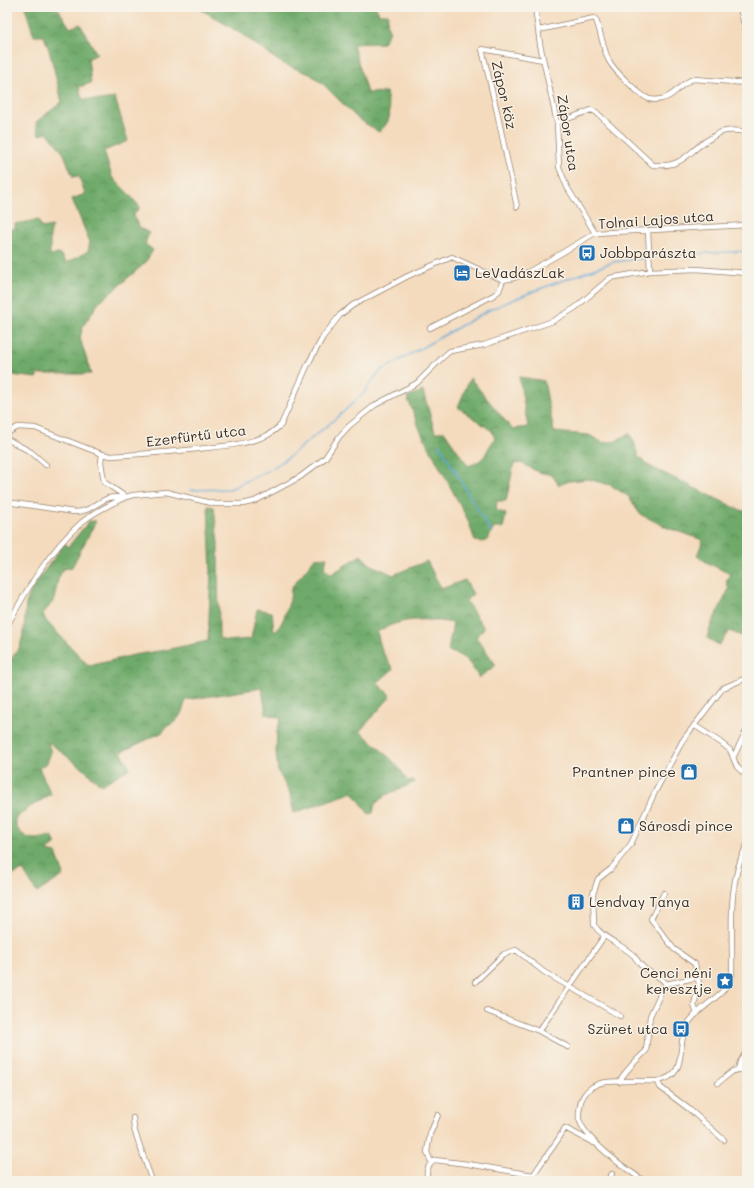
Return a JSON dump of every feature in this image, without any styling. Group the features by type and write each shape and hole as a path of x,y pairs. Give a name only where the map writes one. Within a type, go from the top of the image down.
{"street":[{"name":"Zápor utca","path":"535,7 540,44 556,123 559,167 567,187 595,233"},
{"path":"740,7 747,38"},
{"path":"539,30 594,18 596,20 609,61 614,69 634,88 650,99 662,99 667,97 677,91 689,80 694,79 747,83"},
{"name":"Zápor köz","path":"517,206 482,49 543,60"},
{"path":"556,123 591,110 596,112 653,165 664,166 671,165 683,159 708,139 721,132 732,130 747,132"},
{"name":"Tolnai Lajos utca","path":"503,280 514,278 528,272 595,233 747,225"},
{"path":"648,231 650,271"},
{"name":"Ezerfürtű utca","path":"7,432 18,427 35,428 102,454 111,456 179,452 250,441 266,436 281,425 308,364 323,337 340,315 353,305 408,276 452,257 503,280"},
{"path":"7,626 38,573 65,539 82,522 111,504 133,495 166,492 215,504 243,504 255,501 300,477 325,458 339,437 349,426 375,404 417,383 450,352 484,345 553,322 575,308 610,278 650,271 696,269 747,273"},
{"path":"430,328 494,295 499,290 503,280"},
{"path":"7,439 31,452 46,465"},
{"path":"102,454 101,462 104,482 126,497"},
{"path":"7,502 82,512 91,509 108,498 119,497"},
{"path":"666,984 664,980 642,967 634,956 621,945 597,930 594,925 593,894 598,879 611,869 631,844 655,792 683,740 723,688 744,679 747,675"},
{"path":"694,725 730,750 737,767 747,776"},
{"path":"733,758 747,729"},
{"path":"644,1181 597,1144 586,1132 578,1112 583,1096 587,1091 599,1083 666,1080 672,1076 680,1065 683,1038 687,1027 697,1014 726,989 731,979 733,965 732,892 737,870 747,845"},
{"path":"664,893 651,919 674,949 695,964 699,977 699,984 694,1005 697,1014"},
{"path":"539,1032 605,936"},
{"path":"475,982 504,954 516,950 544,972 620,1016"},
{"path":"619,1082 623,1073 646,1051 650,1016 659,995 666,984 699,977"},
{"path":"487,1010 539,1032 568,1047"},
{"path":"738,1070 740,1062 747,1050"},
{"path":"718,1083 733,1071 747,1068"},
{"path":"658,1081 660,1087 689,1109 724,1140"},
{"path":"427,1181 428,1166 430,1162 426,1152 430,1134 438,1115"},
{"path":"132,1118 137,1140 152,1181"},
{"path":"530,1181 541,1162 556,1145 566,1128 597,1144"},
{"path":"430,1162 441,1159 533,1175"},
{"path":"607,1181 612,1174"}],"green space":[{"path":"25,7 57,7 70,28 80,24 97,54 88,59 91,83 79,87 82,99 100,100 115,98 128,141 104,151 112,177 140,207 133,216 140,228 149,233 145,244 153,250 145,263 100,301 83,326 80,338 91,374 37,374 37,378 11,375 7,370 7,229 9,230 15,228 15,224 38,220 42,228 52,226 50,237 50,255 60,254 67,263 88,251 90,242 72,199 85,194 79,176 73,177 64,154 48,133 39,135 36,122 62,102 50,53 44,36 34,36"},
{"path":"197,7 376,7 379,14 388,14 387,25 390,32 383,43 353,44 367,93 386,92 390,114 384,127 379,132 357,118 323,84 310,74 277,60 240,33"},
{"path":"519,377 544,381 554,432 589,435 603,443 616,441 629,433 634,442 638,456 647,465 747,512 747,638 729,631 719,645 707,638 711,625 729,589 726,581 730,574 697,556 703,540 668,528 640,514 628,496 610,485 588,479 569,481 559,485 552,475 538,472 521,463 514,464 506,501 497,501 496,510 506,514 503,528 494,528 486,541 475,541 468,520 421,432 407,397 423,391 435,432 445,432 468,466 483,458 495,439 492,431 458,407 470,378 512,429 528,427"},
{"path":"208,506 214,507 218,542 219,638 226,641 251,639 257,609 272,612 274,631 277,631 283,620 290,600 291,588 315,558 327,557 324,569 332,574 361,555 370,564 393,575 427,561 441,589 465,580 473,594 466,601 484,628 476,637 496,665 479,678 466,660 459,655 448,651 453,623 433,620 405,621 386,627 377,632 382,651 393,669 377,683 391,696 360,731 393,761 407,781 413,780 415,782 386,795 375,804 373,813 369,814 353,792 294,813 290,794 278,771 276,753 277,731 281,718 266,714 262,688 186,700 178,719 166,727 163,732 121,752 130,768 101,785 87,772 48,743 51,752 47,763 39,768 51,794 27,809 16,818 16,827 24,835 32,839 52,836 56,844 47,851 56,853 64,875 37,893 23,870 7,878 7,664 20,647 24,630 26,604 32,588 65,543 68,547 89,521 96,521 72,567 63,569 58,579 54,600 43,614 46,621 89,666 134,655 208,641 211,571"}],"waterway":[{"path":"657,256 747,251"},
{"path":"190,490 230,489 271,469 289,457 340,415 364,393 382,370 489,310 534,291 613,262 644,258"},
{"path":"439,444 491,532"}],"place":[{"name":"Jobbparászta","path":"587,253"},
{"name":"LeVadászLak","path":"462,273"},
{"name":"Prantner pince","path":"689,772"},
{"name":"Sárosdi pince","path":"626,826"},
{"name":"Lendvay Tanya","path":"576,902"},
{"name":"Cenci néni keresztje","path":"725,981"},
{"name":"Szüret utca","path":"681,1029"}]}
